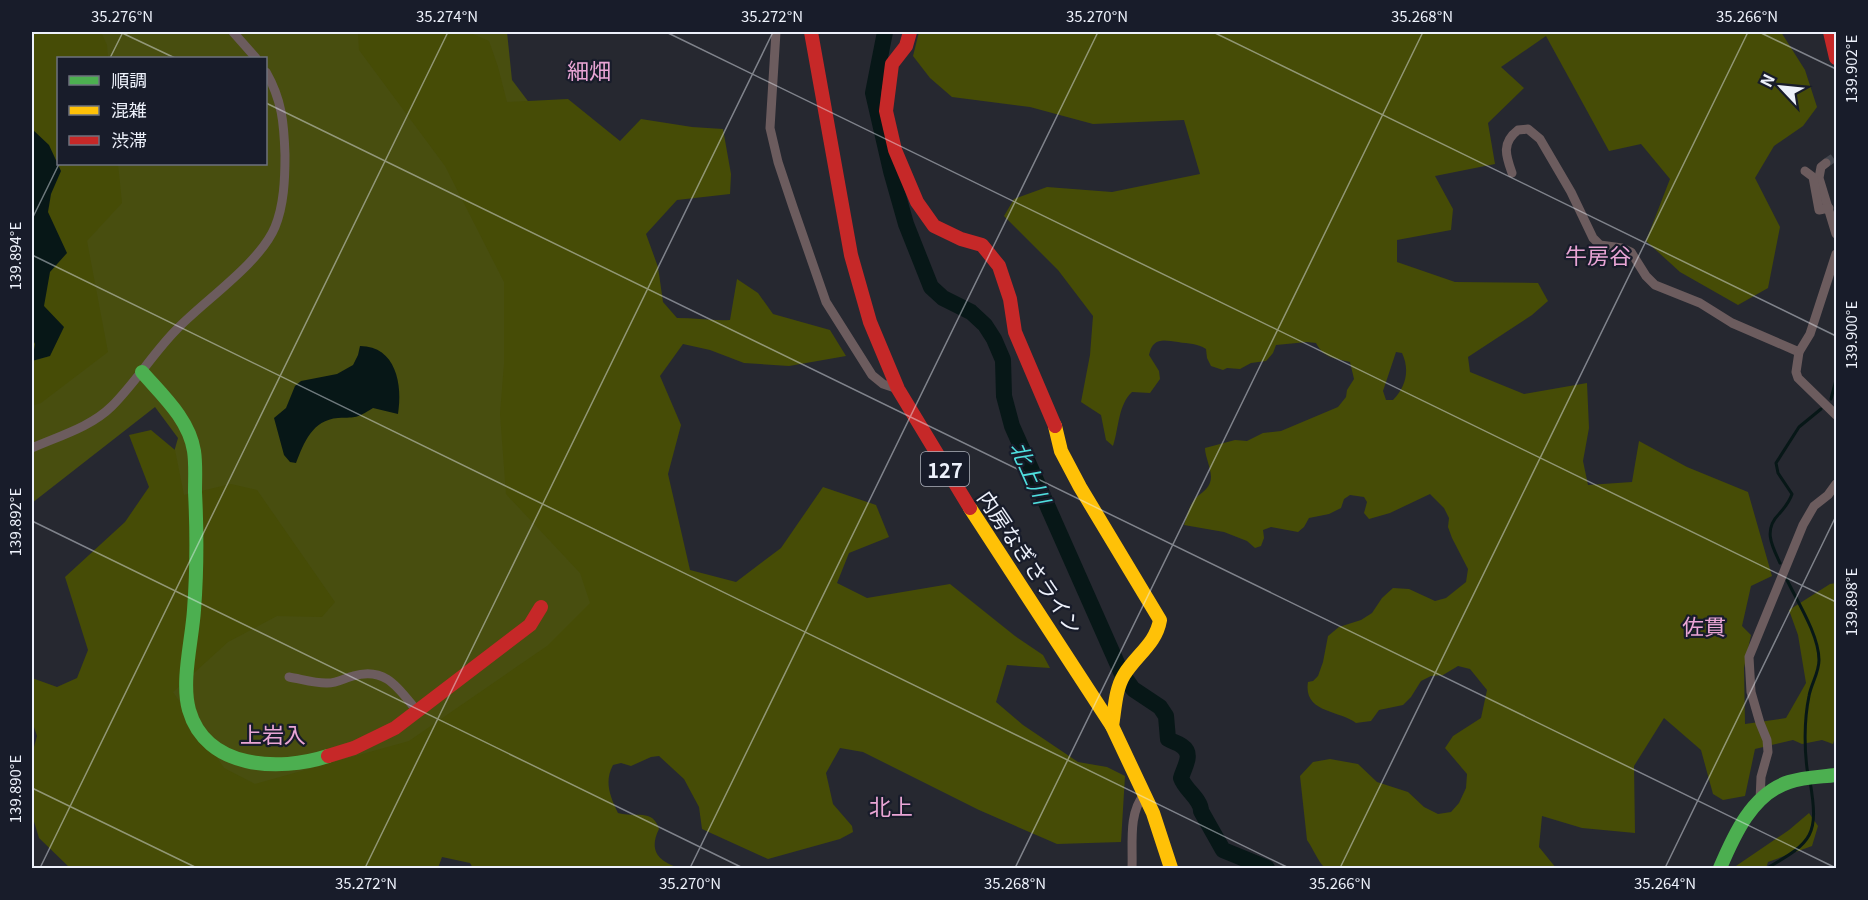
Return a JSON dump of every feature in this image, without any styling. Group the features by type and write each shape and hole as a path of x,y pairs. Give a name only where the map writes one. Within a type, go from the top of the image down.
{"main road":[{"name":"内房なぎさライン","path":"811,32 851,255 870,322 898,389 948,474 1112,726 1153,813 1171,868"},
{"path":"910,32 906,46 892,64 885,111 895,150 917,202 934,226 961,239 982,245 999,266 1010,299 1015,332 1053,418 1061,451 1080,487 1160,620 1160,627 1152,641 1124,677 1112,726"},
{"path":"1830,32 1836,58"},
{"path":"142,372 175,409 188,431 194,450 197,540 194,610 186,689 189,710 198,732 212,746 231,758 250,763 290,763 323,758 354,748 395,728 530,625 541,607"},
{"path":"1720,868 1747,817 1760,801 1777,787 1836,775"}],"street":[{"path":"233,32 255,57"},
{"path":"776,32 770,128 789,196 826,302 872,375 884,384 898,389"},
{"path":"32,448 87,424 111,407 175,330 253,260 265,246 275,228 281,206 285,175 284,122 274,87 267,74"},
{"path":"1512,173 1505,154 1507,142 1518,130 1525,128 1540,140 1571,192 1593,238 1600,244 1631,252 1646,276 1655,285 1700,303 1732,323 1799,352"},
{"path":"1826,163 1821,167 1819,177 1836,234"},
{"path":"1805,171 1813,177 1819,210 1829,208"},
{"path":"1836,254 1810,334 1799,352 1796,372 1798,378 1836,416"},
{"path":"1760,801 1761,777 1768,752 1767,740 1751,692 1749,657 1803,525 1814,506 1828,495 1836,484"},
{"path":"289,677 328,684 364,674 382,675 395,684 417,711"},
{"path":"1132,868 1135,811 1144,795"}],"green space":[{"path":"32,32 507,32 512,80 546,125 631,623 176,868 154,522 178,438 155,407 32,503"},
{"path":"32,32 101,32 107,45 108,57 57,57 57,162 49,145 32,129"},
{"path":"358,32 468,32 489,41 507,102 568,99 620,141 641,119 723,129 731,174 730,194 677,200 646,234 658,267 663,302 677,318 730,320 737,279 758,293 773,314 830,330 846,356 789,366 744,363 710,350 683,344 660,376 681,425 668,474 690,570 736,582 781,548 823,487 876,505 889,537 849,553 837,583 867,598 950,584 1015,636 1043,655 1050,668 1007,665 996,702 1023,725 1078,762 1107,767 1125,776 1121,842 1057,844 979,810 863,752 840,748 826,773 833,804 852,826 853,832 840,839 768,859 702,829 699,807 684,779 659,756 631,766 621,763 613,765 609,777 609,789 618,813 648,816 656,822 659,829 655,849 661,859 680,868 473,868 470,863 442,857 438,868 70,868 39,838 32,815 32,754 37,736 32,721 32,678 57,687 77,678 88,650 65,577 125,522 149,487 129,435 151,430 175,450 184,495 231,484 257,490 335,602 322,617 277,616 228,642 173,692 224,768 255,784 409,741 547,646 590,603 580,573 506,494 500,414 504,364 504,282 445,166 359,50"},
{"path":"919,32 1781,32 1805,70 1817,107 1803,126 1774,146 1755,178 1780,227 1768,288 1738,305 1680,272 1646,241 1670,179 1641,144 1609,151 1546,36 1501,67 1524,88 1488,123 1495,164 1435,176 1453,209 1451,230 1397,240 1397,262 1455,282 1538,283 1548,301 1532,315 1468,357 1470,372 1524,394 1587,383 1589,428 1583,461 1588,485 1632,482 1639,441 1687,467 1748,492 1772,576 1751,586 1742,626 1751,635 1744,668 1745,724 1786,718 1806,683 1798,635 1789,610 1830,584 1836,583 1836,734 1833,744 1822,740 1802,744 1793,740 1755,749 1745,796 1723,800 1713,794 1701,750 1664,718 1634,766 1635,833 1582,828 1542,816 1539,847 1556,868 1325,868 1307,840 1300,776 1313,762 1330,759 1358,764 1377,782 1408,792 1424,807 1438,814 1451,812 1459,803 1466,788 1467,774 1445,748 1453,736 1481,718 1487,690 1470,669 1458,666 1443,675 1431,676 1421,681 1403,705 1379,710 1371,721 1356,723 1324,709 1311,700 1308,692 1308,682 1318,676 1323,662 1328,636 1339,627 1361,620 1372,613 1382,598 1393,588 1409,589 1435,601 1446,598 1466,582 1468,569 1452,538 1448,527 1449,518 1444,508 1430,494 1390,513 1369,519 1364,513 1367,502 1364,497 1350,495 1344,499 1341,508 1329,514 1309,518 1298,532 1271,527 1263,530 1264,538 1261,546 1255,548 1247,541 1224,532 1184,525 1193,502 1211,481 1205,448 1235,440 1247,441 1263,433 1281,431 1338,407 1346,397 1347,390 1354,379 1350,362 1330,357 1322,352 1316,343 1307,342 1276,345 1266,361 1251,363 1240,369 1223,370 1211,366 1206,349 1203,347 1168,341 1156,342 1149,355 1159,371 1160,379 1150,393 1132,392 1127,397 1121,410 1113,446 1106,440 1101,415 1081,402 1090,355 1093,316 1058,270 1004,216 1014,199 1047,187 1112,192 1200,174 1184,120 1093,124 1030,107 952,97 930,78 913,56","holes":["1396,352 1402,353 1406,366 1404,384 1393,400 1386,400 1383,391"]},
{"path":"58,165 118,165 122,203 87,241 108,352 41,403 32,406 32,361 50,356 44,306 50,272 67,253 48,212 51,194 61,171"},
{"path":"1809,813 1818,826 1812,846 1768,862 1766,868 1733,868 1789,830"}],"shaded area":[{"path":"32,129 49,145 61,171 51,194 48,212 67,253 50,272 44,306 64,327 50,356 32,361 35,344 32,338"},
{"path":"360,346 372,348 389,360 398,380 398,414 373,408 356,417 338,418 322,423 310,434 296,463 290,462 284,455 274,418 286,408 295,386 301,381 337,374 353,365"}],"waterway":[{"name":"北上川","path":"885,32 873,93 906,224 931,287 943,298 971,312 985,325 994,339 1003,360 1004,396 1012,426 1121,672 1133,689 1160,707 1166,716 1168,739 1186,749 1188,757 1181,778 1183,782 1198,802 1223,850 1267,868"},
{"path":"1831,399 1836,380"},
{"path":"1780,563 1772,544 1771,526 1787,505 1792,494 1778,473 1776,463 1799,427 1821,409"},
{"path":"1786,578 1811,629 1818,650 1819,665 1810,692 1806,715 1805,746 1808,775"},
{"path":"1767,868 1794,851 1809,835 1814,814 1810,781"}],"tunnel":[{"path":"1826,163 1836,156"}],"traffic: fast":[{"path":"142,372 181,418 187,428 194,451 196,581 186,686 189,710 198,730 211,744 228,755 246,761 288,764 328,756"},
{"path":"1720,868 1738,829 1765,796 1789,782 1836,775"}],"traffic: slow":[{"path":"1055,426 1061,451 1080,487 1160,620 1154,636 1121,681 1112,726"},
{"path":"970,508 1112,726 1153,813 1171,868"}],"traffic: jam":[{"path":"811,32 851,255 870,322 898,389 970,508"},
{"path":"910,32 906,46 892,64 886,111 895,150 917,202 934,226 961,239 982,245 999,266 1010,299 1015,332 1055,426"},
{"path":"1830,32 1836,58"},
{"path":"328,756 354,748 395,728 530,625 541,607"}],"district":[{"name":"細畑","path":"589,69"},
{"name":"牛房谷","path":"1598,254"},
{"name":"佐貫","path":"1704,625"},
{"name":"上岩入","path":"273,733"},
{"name":"北上","path":"891,805"}]}
